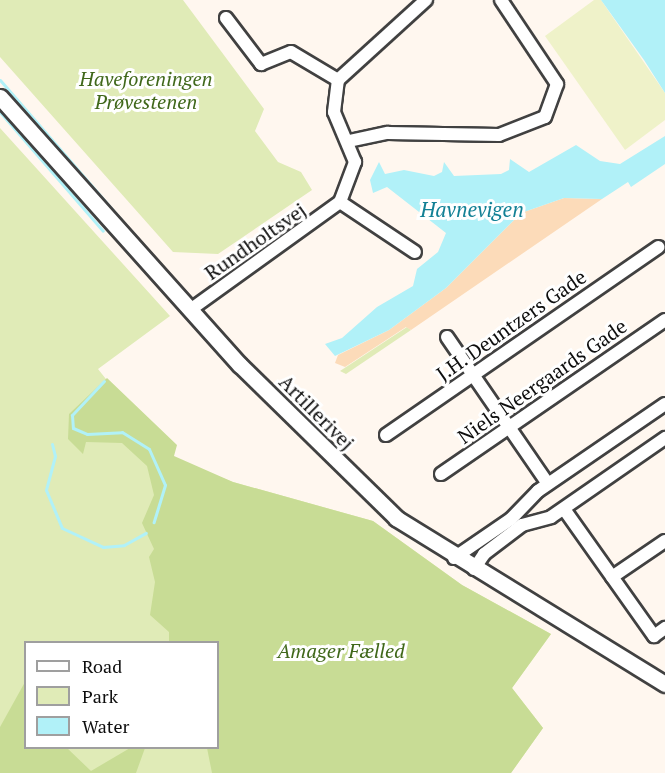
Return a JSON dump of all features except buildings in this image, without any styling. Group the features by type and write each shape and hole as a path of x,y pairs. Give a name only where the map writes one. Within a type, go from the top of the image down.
{"street":[{"path":"415,252 340,202 355,167 349,141 334,112 338,80 426,0"},
{"path":"349,141 388,133 499,135 545,117 557,84 501,0"},
{"path":"226,18 261,64 291,52 338,80"},
{"name":"Artillerivej","path":"0,97 190,310 372,496 454,558 665,684"},
{"name":"Rundholtsvej","path":"190,310 340,202"},
{"name":"J.H. Deuntzers Gade","path":"386,435 660,247"},
{"name":"Niels Neergaards Gade","path":"441,474 665,320"},
{"path":"447,337 548,484"},
{"path":"454,558 511,519 548,484 665,404"},
{"path":"474,569 484,554 522,525 564,509 665,438"},
{"path":"564,509 654,636 665,628"},
{"path":"612,578 665,541"}],"green space":[{"name":"Haveforeningen Prøvestenen","path":"0,0 183,0 264,109 255,131 278,162 301,172 312,190 218,254 173,252 0,57"},
{"path":"594,0 601,0 665,93 665,120 625,150 545,36"},
{"name":"Amager Fælled","path":"0,128 170,316 98,369 167,456 233,482 373,521 462,585 551,634 512,688 543,728 511,773 0,773"},
{"path":"407,327 411,330 346,374 340,371"},
{"path":"107,378 177,445 174,456 233,482 373,521 462,585 551,634 512,688 543,728 511,773 212,773 207,749 219,749 219,641 169,641 169,632 150,615 155,582 149,557 154,549 142,523 154,495 147,466 122,443 86,442 83,454 68,439 69,414"},
{"path":"24,684 24,749 68,749 91,771 128,749 145,749 136,773 0,773 0,727"}],"sand":[{"name":"Havnevigen","path":"564,198 602,199 411,330 406,327 345,367 335,363 338,355 389,330 446,288 521,213"}],"water":[{"path":"601,0 665,0 665,93 644,60"},
{"name":"Havnevigen","path":"665,136 665,164 631,187 628,182 602,199 564,198 521,213 446,288 389,330 335,356 325,344 342,338 377,307 413,286 417,269 438,252 446,233 387,187 373,193 370,180 379,162 385,174 404,170 434,176 442,172 444,162 454,176 501,174 509,170 510,159 529,172 576,145 600,161 620,164"}],"waterway":[{"path":"0,80 124,223"},
{"path":"0,112 103,231"},
{"path":"104,381 72,415 73,428 87,434 122,432 149,449 165,485 154,522"},
{"path":"52,444 55,456 46,490 62,528 103,547 124,545 146,533"}]}
